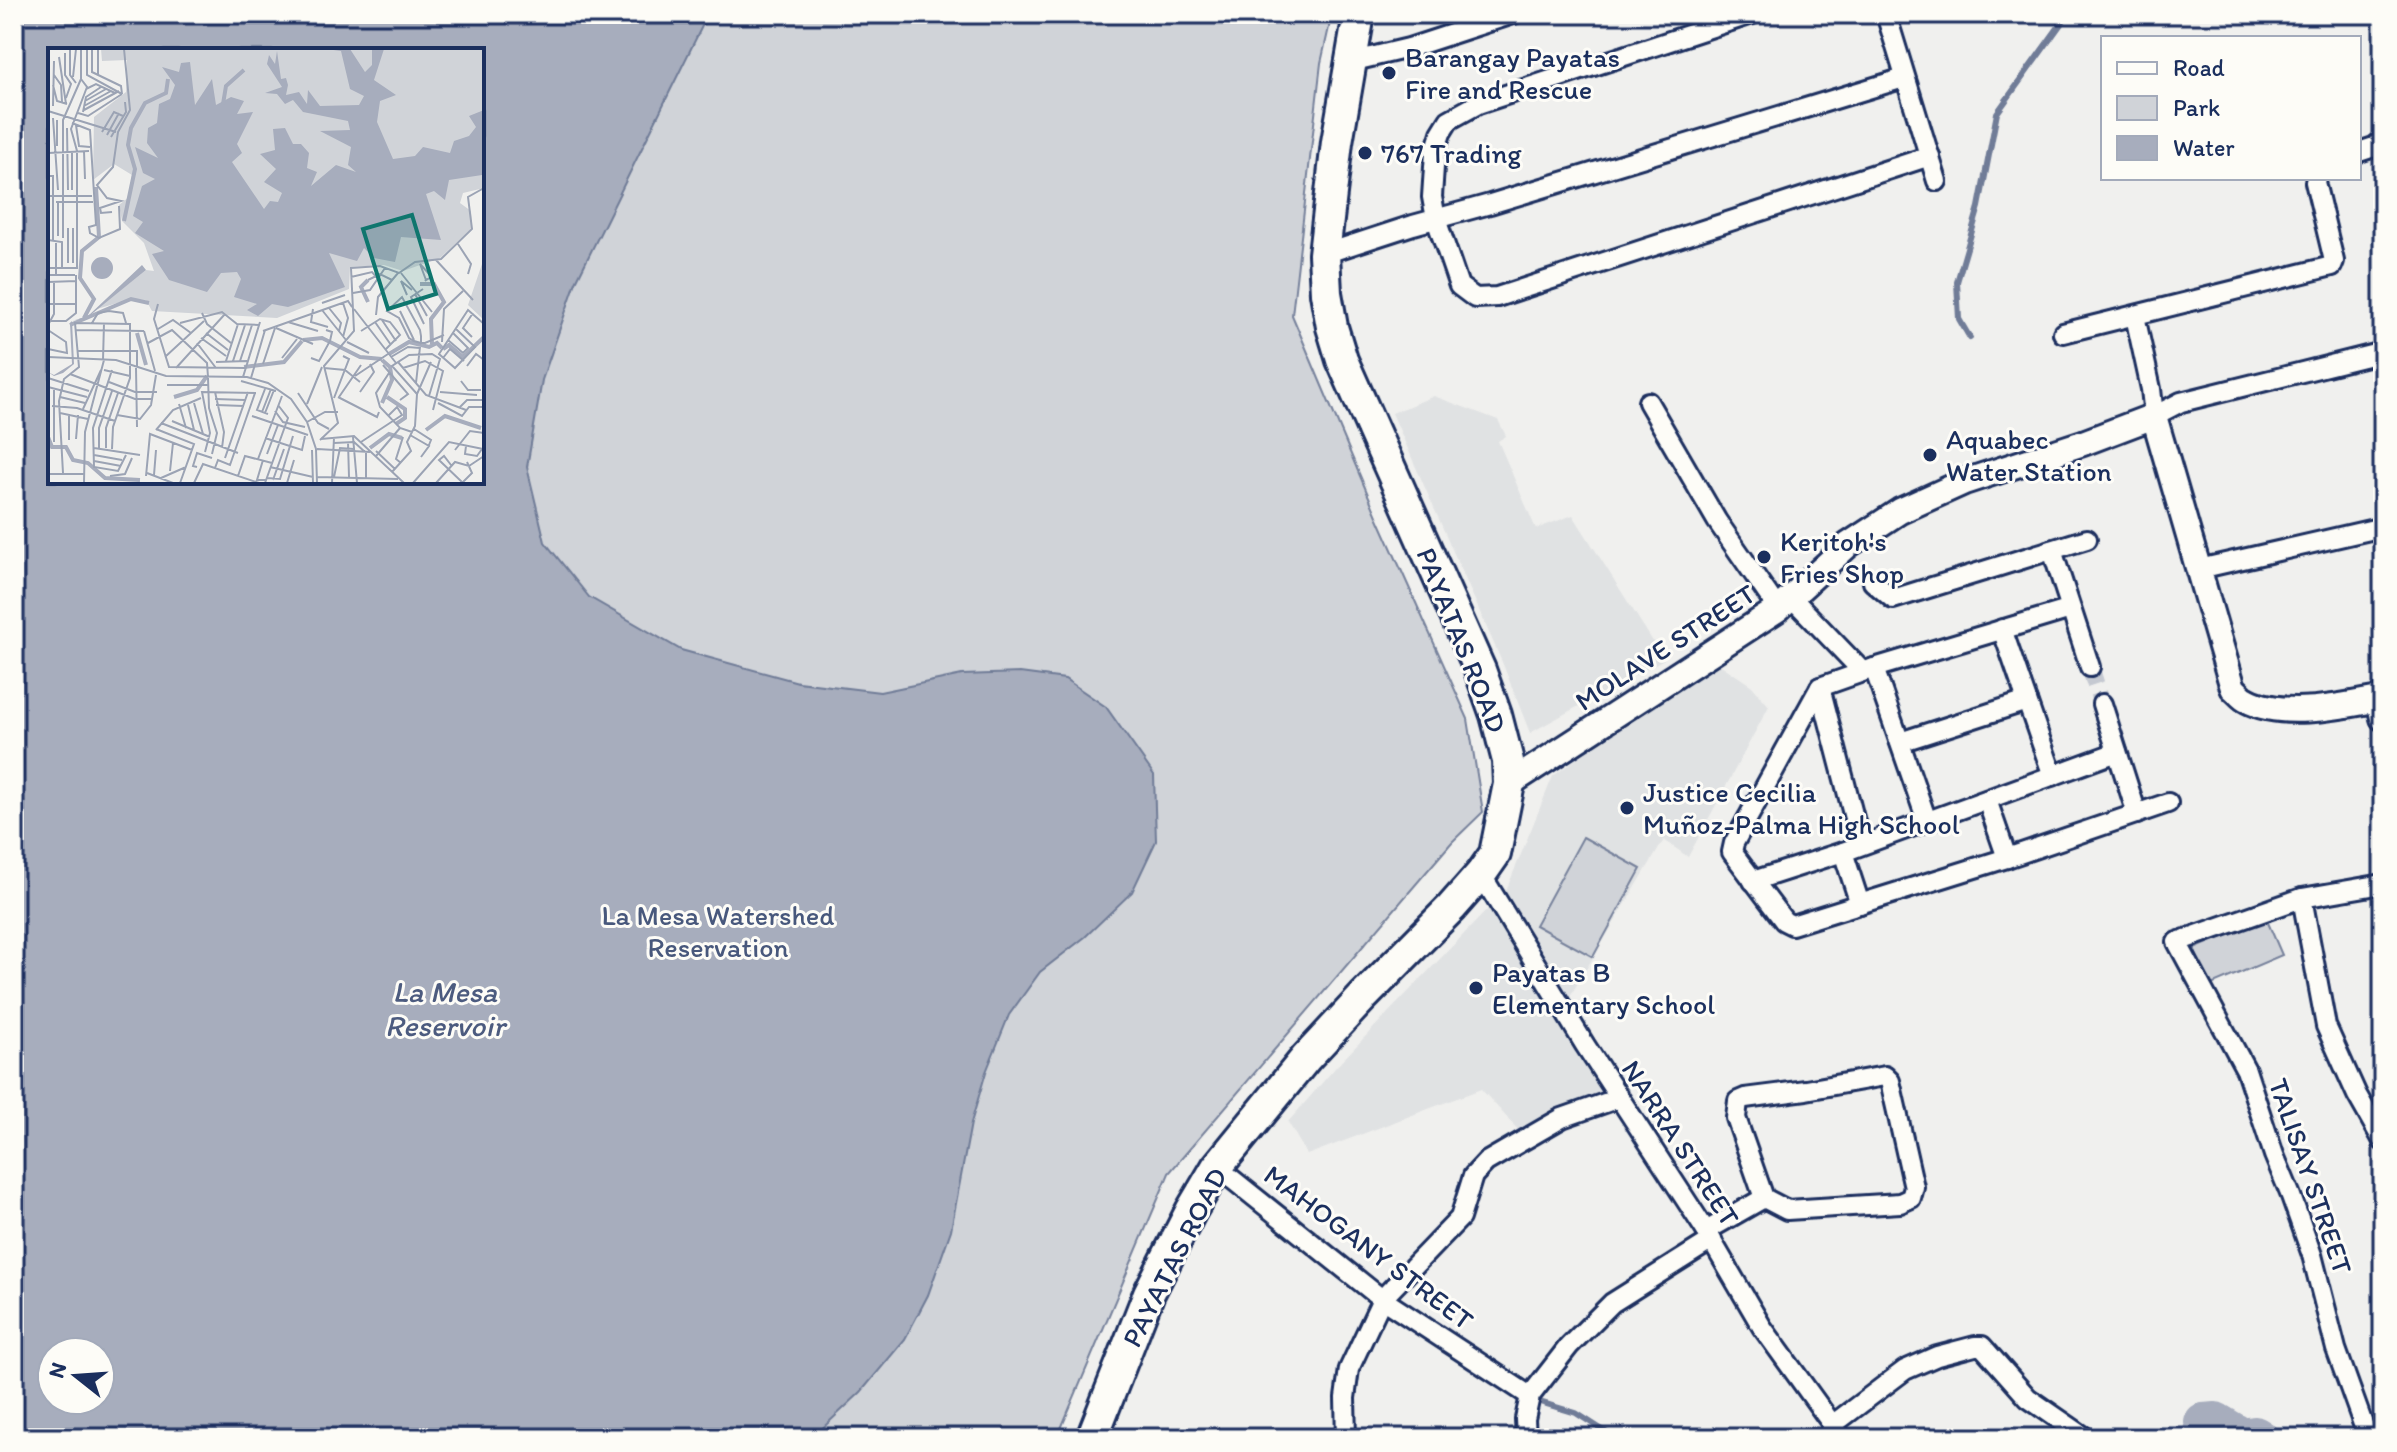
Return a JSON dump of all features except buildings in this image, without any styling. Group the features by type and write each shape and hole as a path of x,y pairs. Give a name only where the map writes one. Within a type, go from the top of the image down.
{"main road":[{"name":"PAYATAS ROAD","path":"1092,1438 1149,1293 1217,1167 1306,1058 1481,874 1495,854 1509,784 1503,741 1480,670 1342,360 1332,327 1324,254 1337,142 1359,14"}],"street":[{"path":"1350,62 1409,48 1513,14"},
{"path":"1752,14 1478,104 1449,120 1435,152 1432,197 1436,219 1459,286 1475,298 1497,297 1930,156"},
{"path":"1886,14 1937,181"},
{"path":"1324,254 1904,78"},
{"path":"2063,333 2332,266 2333,256 2315,180"},
{"path":"2135,316 2154,416 2233,688 2246,700 2271,708 2382,705"},
{"name":"MOLAVE STREET","path":"1509,784 1785,604 1848,545 1900,511 1964,482 2083,443 2154,416 2181,402 2383,352"},
{"path":"1648,402 1717,521 1785,604 1868,670 1900,742 1927,821"},
{"path":"2199,569 2383,527"},
{"path":"1873,582 1893,599 2087,539"},
{"path":"2052,550 2090,667"},
{"path":"2071,609 1820,687 1734,843 1732,852 1787,925 1792,925 2007,858 2168,803"},
{"path":"2002,629 2053,776"},
{"path":"1820,687 1861,845"},
{"path":"1900,742 2027,701"},
{"path":"2102,704 2137,814"},
{"path":"1753,881 1843,852 2117,752"},
{"path":"1987,800 2007,858"},
{"path":"1843,852 1860,904"},
{"name":"NARRA STREET","path":"1481,874 1619,1098 1709,1236 1762,1327 1836,1432"},
{"path":"2383,884 2302,898 2326,1026 2357,1095 2383,1141"},
{"name":"TALISAY STREET","path":"2302,898 2177,942 2246,1070 2312,1255 2336,1349 2368,1438"},
{"path":"1885,1076 1890,1081 1914,1187 1911,1198 1900,1203 1787,1210 1764,1198 1736,1118 1738,1101 1885,1076"},
{"path":"1346,1438 1345,1398 1349,1369 1382,1299 1460,1218 1473,1176 1486,1162 1562,1118 1619,1098"},
{"name":"MAHOGANY STREET","path":"1217,1167 1382,1299 1530,1396"},
{"path":"1526,1438 1525,1419 1530,1396 1569,1346 1612,1303 1764,1198"},
{"path":"1836,1432 1905,1370 1937,1356 1982,1346 2028,1398 2086,1438"},
{"path":"2053,1438 2067,1424"}],"shaded area":[{"path":"1434,396 1498,420 1506,436 1498,441 1536,529 1573,515 1664,659 1530,733 1502,662 1392,413"},
{"name":"Justice Cecilia Muñoz-Palma High School","path":"1712,659 1752,686 1769,706 1688,857 1664,840 1570,996 1505,893 1553,776"},
{"name":"Payatas B Elementary School","path":"1489,908 1608,1090 1520,1132 1481,1089 1307,1155 1288,1122 1335,1068"}],"green space":[{"name":"La Mesa Watershed Reservation","path":"14,14 1332,14 1321,63 1292,315 1468,719 1483,812 1452,842 1169,1173 1057,1438 14,1438"},
{"path":"1583,837 1641,869 1593,957 1535,925"},
{"path":"2266,918 2282,955 2209,986 2194,949"}],"water":[{"name":"La Mesa Reservoir","path":"14,14 708,14 576,282 542,380 527,467 545,542 589,597 681,650 798,682 880,692 962,675 1020,673 1065,679 1106,707 1154,775 1156,841 1132,892 1085,937 1040,972 1009,1015 986,1072 971,1123 951,1230 928,1295 905,1339 861,1392 812,1438 14,1438"}],"waterway":[{"path":"1970,338 1959,319 1957,282 1979,207 1997,113 2068,14"},
{"path":"1543,1403 1576,1413 1615,1438"},
{"path":"2203,1422 2216,1421 2243,1437 2255,1435 2260,1438"}],"tunnel":[{"path":"2090,667 2102,704"}],"place":[{"name":"Barangay Payatas Fire and Rescue","path":"1389,73"},
{"name":"767 Trading","path":"1365,153"},
{"name":"Aquabec Water Station","path":"1930,455"},
{"name":"Keritoh's Fries Shop","path":"1764,557"},
{"name":"Justice Cecilia Muñoz-Palma High School","path":"1627,808"},
{"name":"Payatas B Elementary School","path":"1476,988"}]}
